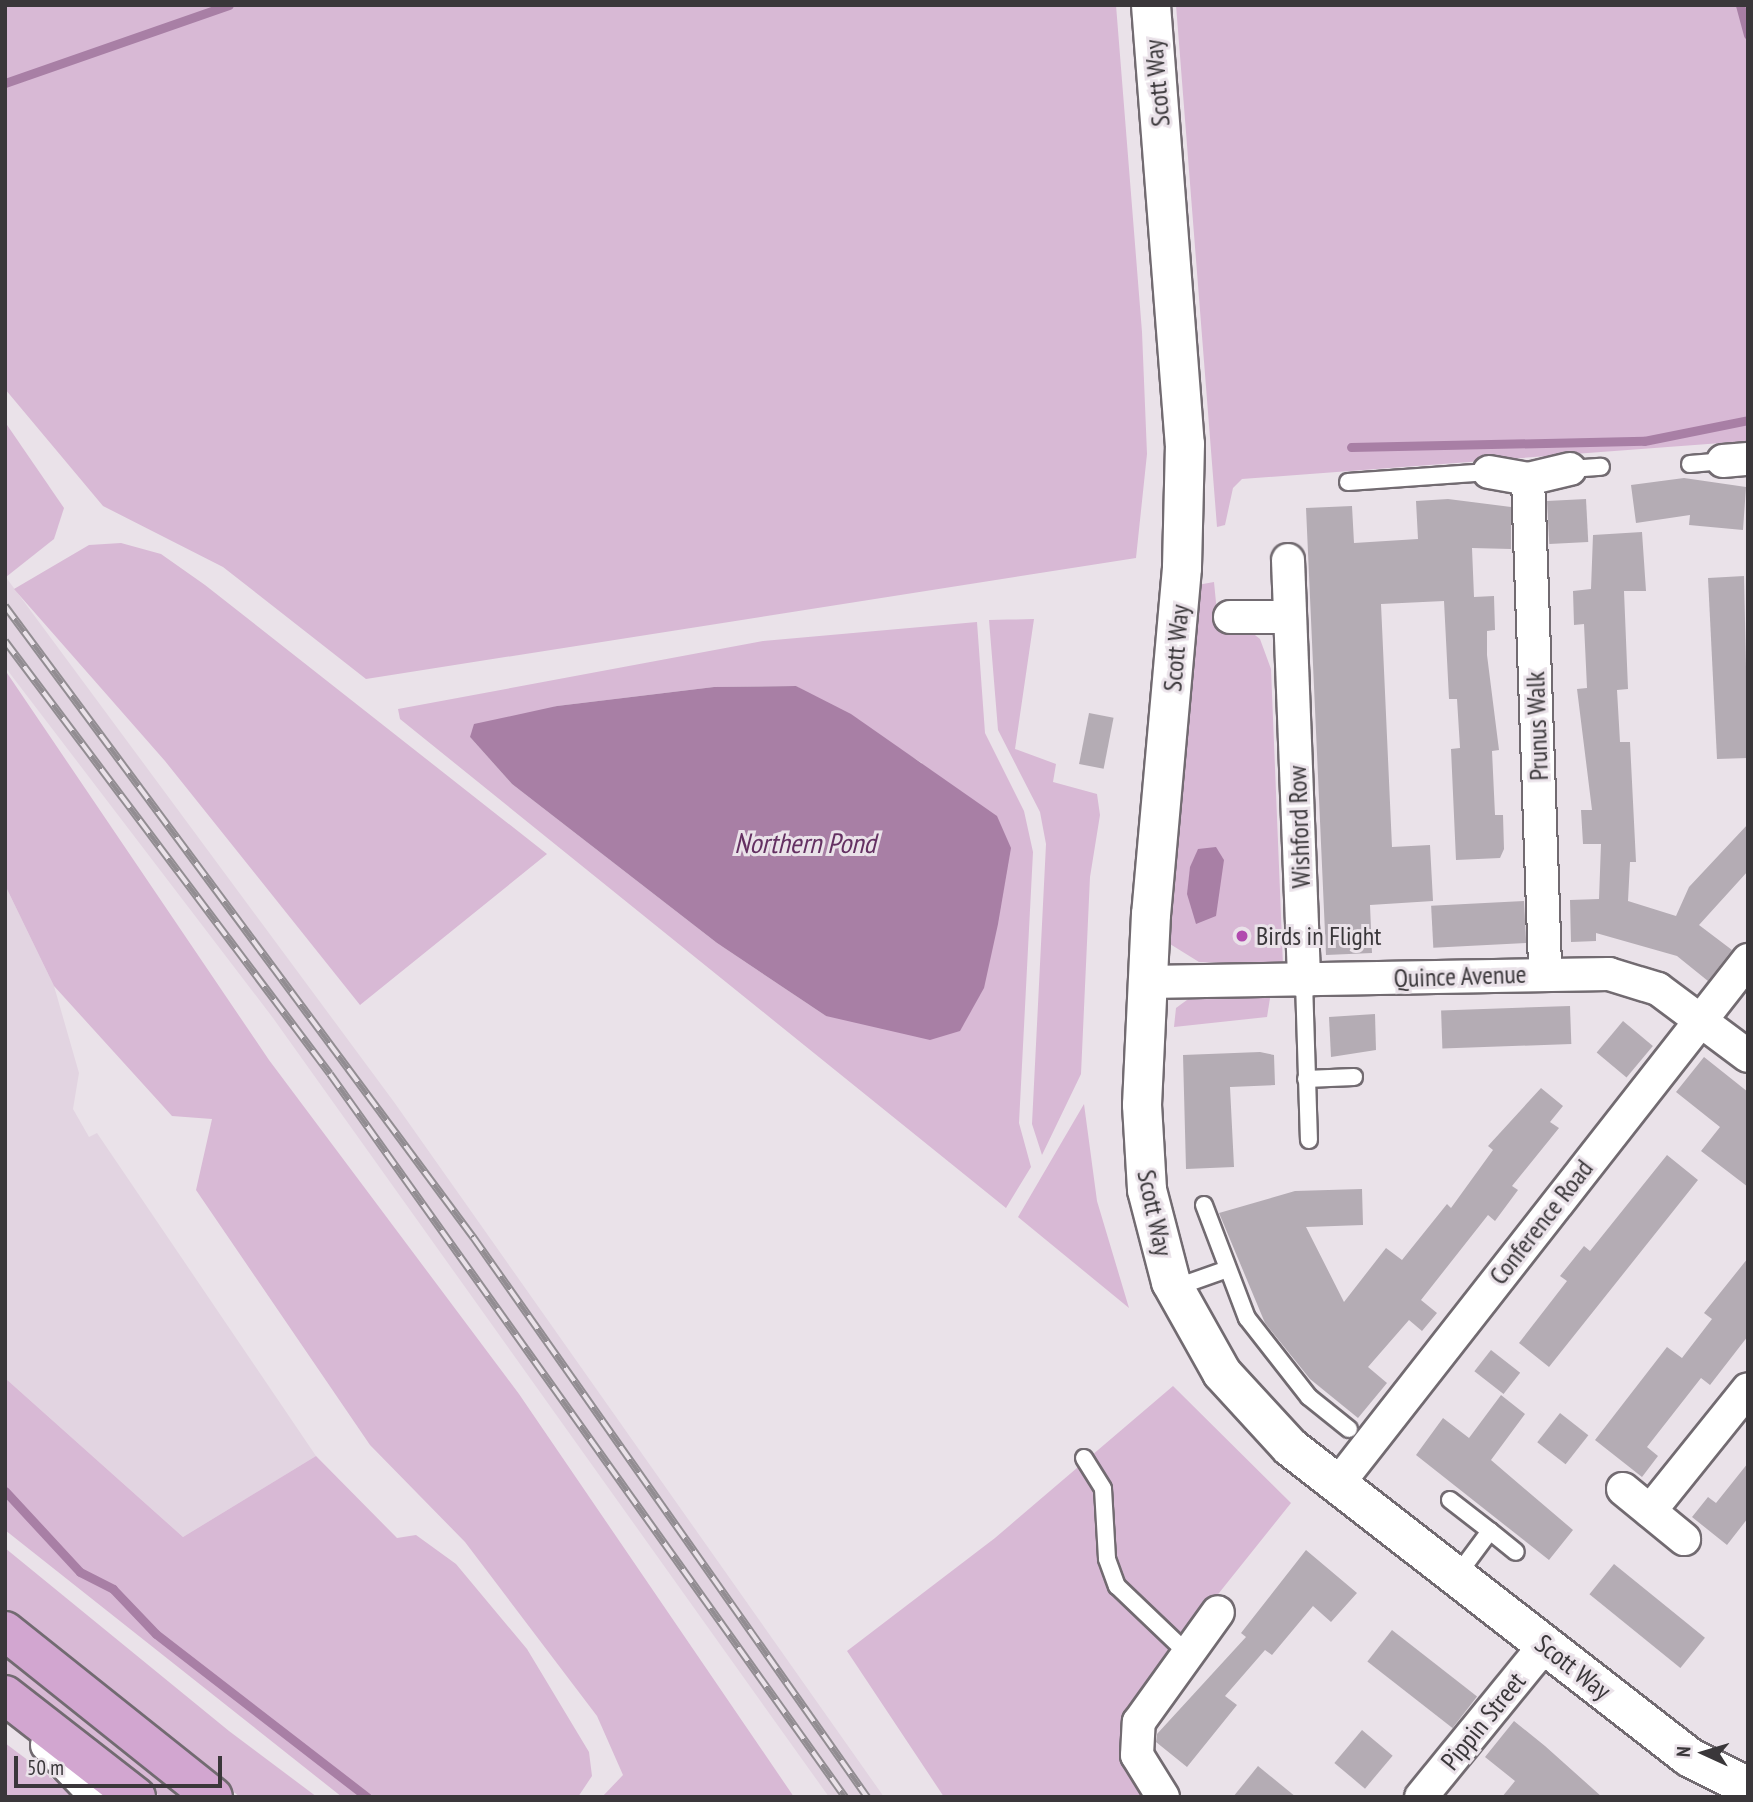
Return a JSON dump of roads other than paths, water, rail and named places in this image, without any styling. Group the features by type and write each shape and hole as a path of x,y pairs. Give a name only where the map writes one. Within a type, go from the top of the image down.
{"main road":[{"path":"5,1631 213,1797"},
{"path":"5,1695 136,1797"}],"street":[{"name":"Scott Way","path":"1151,5 1185,444 1182,581 1148,982 1143,1157 1152,1219 1174,1288 1203,1345 1246,1403 1337,1485 1689,1757 1748,1787"},
{"path":"1489,472 1528,479 1585,468"},
{"name":"Prunus Walk","path":"1528,479 1545,973"},
{"name":"Wishford Row","path":"1288,561 1304,982"},
{"path":"1230,617 1290,617"},
{"name":"Conference Road","path":"1337,1485 1748,960"},
{"name":"Quince Avenue","path":"1148,982 1304,982 1545,973 1636,979 1700,1019 1748,1056"},
{"path":"1650,1511 1748,1389"},
{"path":"1623,1489 1684,1538"},
{"path":"1163,1797 1138,1755 1136,1735 1142,1711 1218,1612"},
{"name":"Pippin Street","path":"1421,1797 1545,1645"},
{"path":"5,1701 97,1797"},
{"name":"Scott Way","path":"1689,1757 1723,1797"}],"lane":[{"path":"1690,464 1735,460"},
{"path":"1348,482 1489,472"},
{"name":"Wishford Row","path":"1304,982 1308,1140"},
{"path":"1306,1079 1354,1077"},
{"name":"Scott Way","path":"1204,1205 1225,1270 1247,1318 1309,1397 1349,1429"},
{"name":"Scott Way","path":"1174,1288 1225,1270"},
{"path":"1084,1458 1103,1489 1107,1559 1117,1586 1187,1653"},
{"path":"1450,1500 1516,1552"},
{"path":"1456,1577 1490,1531"}],"water":[{"name":"Northern Pond","path":"796,686 851,714 997,816 1011,848 998,924 984,988 960,1031 930,1040 826,1016 717,943 512,784 470,737 474,724 557,706 714,687"},
{"path":"1216,847 1224,860 1216,916 1196,924 1187,894 1190,867 1198,849"}],"waterway":[{"path":"5,83 229,5"},
{"path":"1740,5 1748,35"},
{"path":"1351,447 1644,441 1748,420"},
{"path":"5,1491 80,1572 113,1589 156,1634 367,1797"}],"railway":[{"path":"5,606 473,1237 867,1797"},
{"path":"5,641 330,1074 845,1797"}],"place":[{"name":"Birds in Flight","path":"1242,936"}]}
